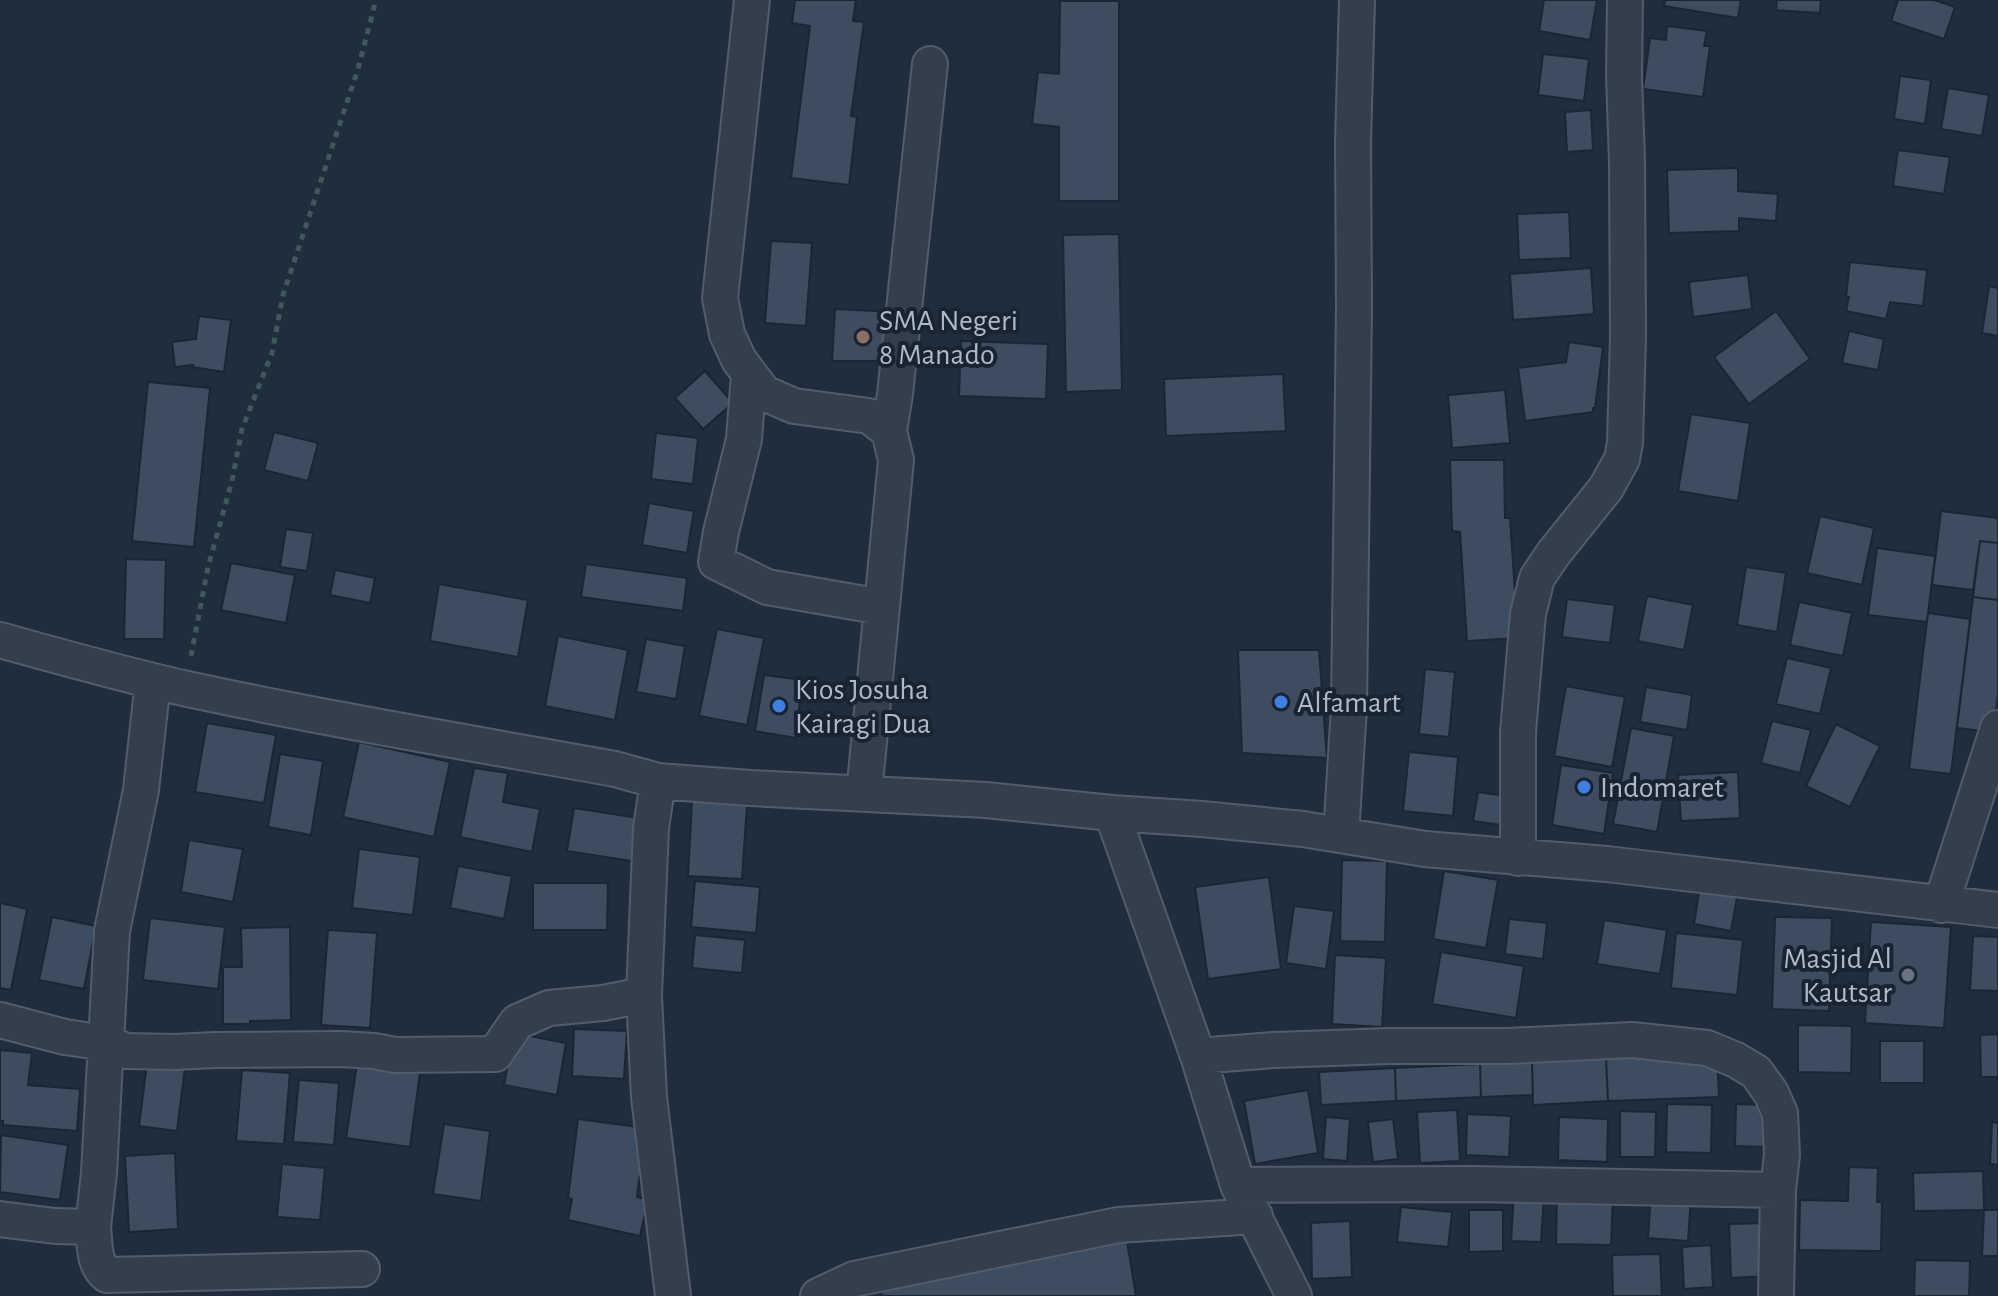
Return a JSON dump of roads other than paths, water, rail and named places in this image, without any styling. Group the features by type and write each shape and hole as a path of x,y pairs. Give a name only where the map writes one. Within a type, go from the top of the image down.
{"street":[{"path":"752,0 720,298 727,334 739,360 764,393 794,406 869,416 889,431"},
{"path":"1341,835 1349,707 1357,0"},
{"path":"1518,858 1518,732 1528,614 1537,578 1606,488 1622,459 1625,443 1628,285 1625,0"},
{"path":"864,794 896,460 889,431 930,64"},
{"path":"749,374 744,439 716,562 767,587 882,607"},
{"path":"0,640 168,684 304,713 615,769 658,781 986,800 1202,819 1303,829 1425,849 1607,864 1998,910"},
{"path":"168,684 141,790 112,931 99,1173 93,1227 97,1263 107,1275 362,1269"},
{"path":"1941,905 1998,728"},
{"path":"658,781 651,828 644,995 649,1097 673,1296"},
{"path":"1112,813 1198,1056 1238,1185 1294,1296"},
{"path":"0,1020 65,1037 106,1043 126,1051 341,1049 395,1055 495,1054 517,1022 549,1008 644,995"},
{"path":"1198,1056 1390,1046 1508,1046 1632,1040 1707,1048 1736,1060 1756,1072 1780,1113 1782,1155 1778,1190 1776,1296"},
{"path":"1238,1185 1471,1184 1778,1190"},
{"path":"818,1296 854,1279 1118,1225 1255,1216"},
{"path":"0,1219 93,1227"}],"place":[{"name":"SMA Negeri 8 Manado","path":"863,337"},
{"name":"Alfamart","path":"1281,702"},
{"name":"Kios Josuha Kairagi Dua","path":"779,706"},
{"name":"Indomaret","path":"1584,787"},
{"name":"Masjid Al Kautsar","path":"1908,975"}]}
